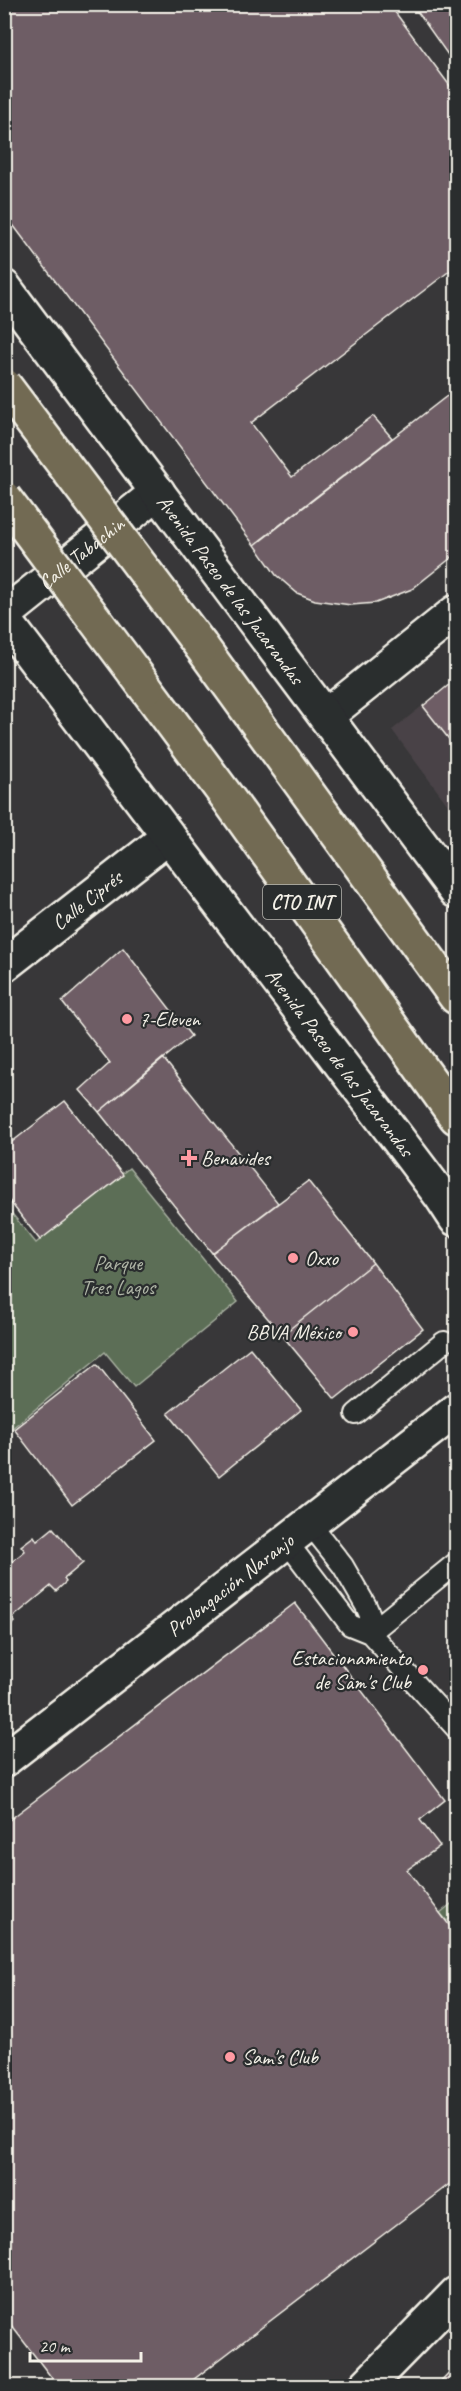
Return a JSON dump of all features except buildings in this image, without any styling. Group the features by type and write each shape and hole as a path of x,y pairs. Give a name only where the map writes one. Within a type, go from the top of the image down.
{"highway":[{"name":"CTO INT","path":"4,385 201,646 456,996"},
{"name":"CTO INT","path":"4,498 227,797 456,1117"}],"main road":[{"name":"Avenida Paseo de las Jacarandas","path":"4,287 456,891"},
{"name":"Calle Tabachin","path":"4,617 158,492"},
{"path":"326,716 456,612"},
{"name":"Avenida Paseo de las Jacarandas","path":"4,617 441,1196 456,1219"},
{"name":"Calle Ciprés","path":"4,965 168,837"},
{"name":"Prolongación Naranjo","path":"4,1760 456,1410"},
{"path":"366,2386 456,2294"}],"lane":[{"path":"356,1414 444,1342"},
{"path":"298,1533 343,1566 370,1615 370,1633"},
{"path":"298,1533 350,1625 370,1633 456,1728"},
{"path":"370,1633 456,1563"}],"shaded area":[{"path":"456,679 456,816 392,730"}],"green space":[{"name":"Parque Tres Lagos","path":"129,1168 238,1302 134,1387 105,1352 5,1434 4,1204 36,1243"},
{"path":"456,1900 456,1914 447,1921 440,1913"}],"place":[{"name":"7-Eleven","path":"127,1019"},
{"name":"Benavides","path":"189,1158"},
{"name":"Oxxo","path":"293,1258"},
{"name":"BBVA México","path":"353,1332"},
{"name":"Estacionamiento de Sam's Club","path":"423,1670"},
{"name":"Sam's Club","path":"230,2057"}]}
